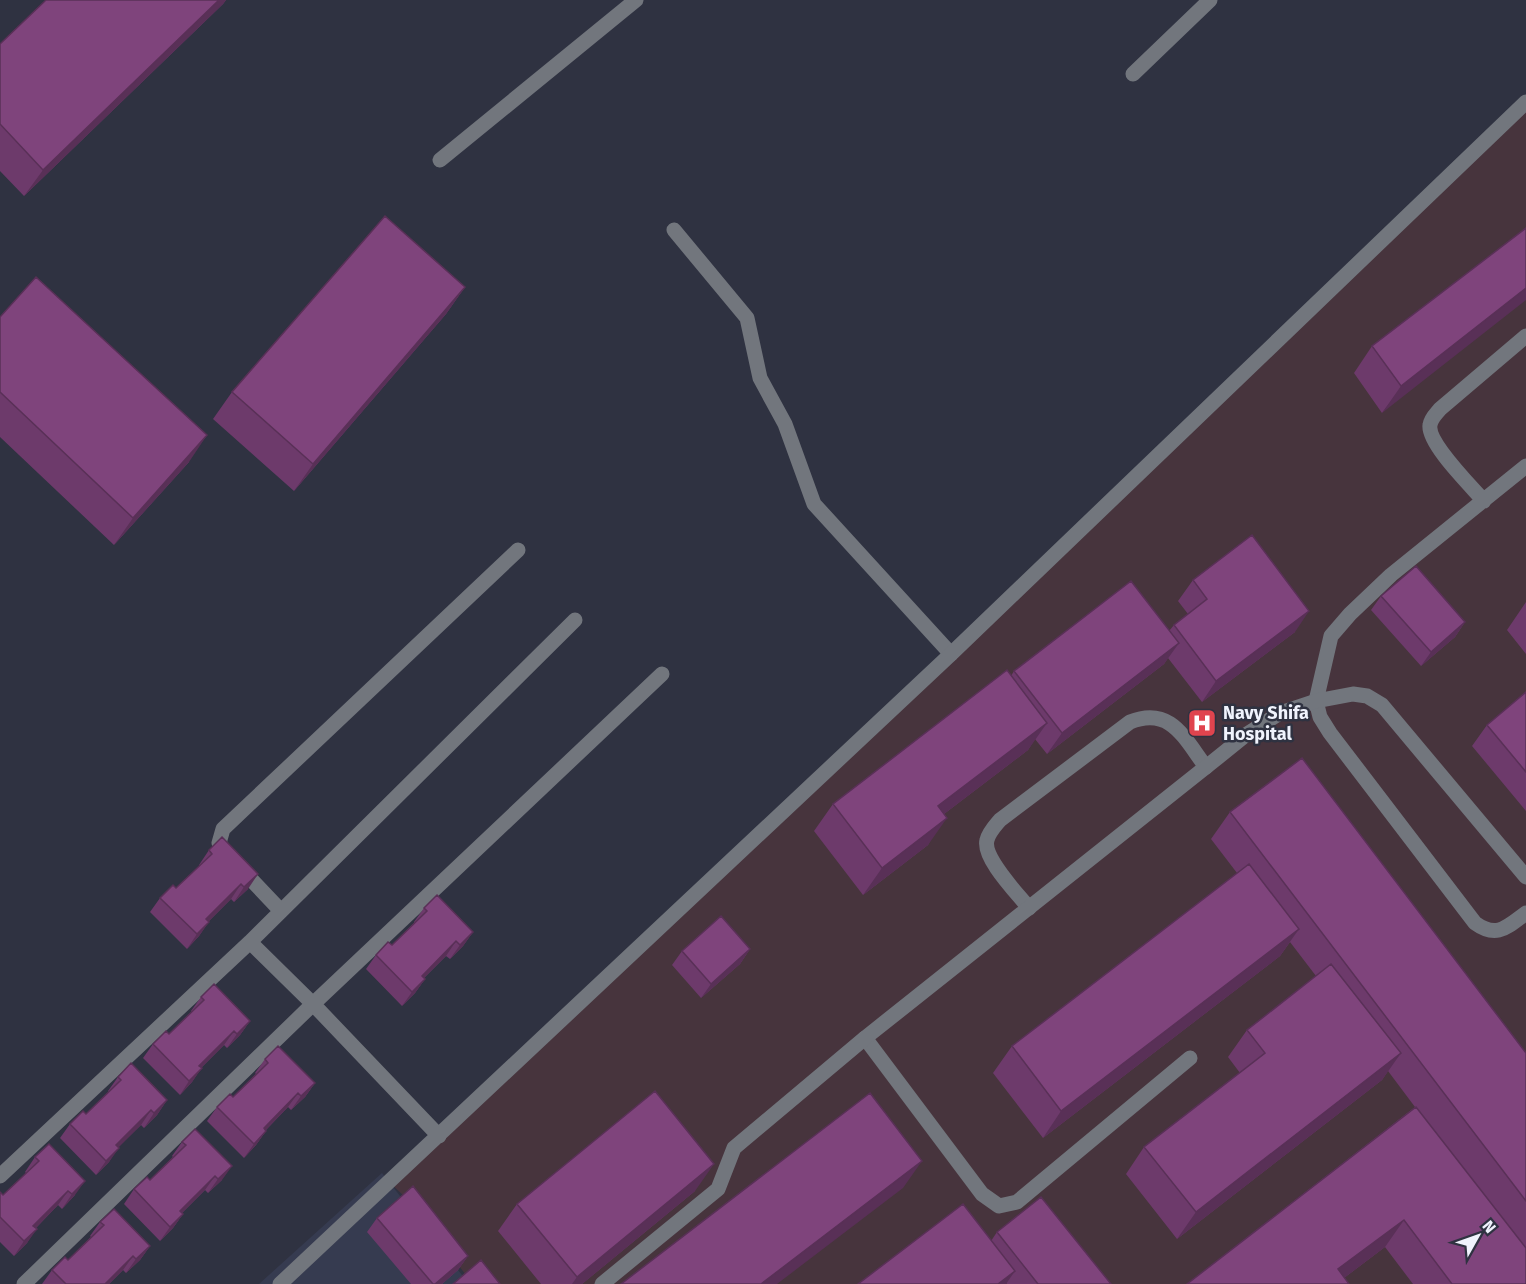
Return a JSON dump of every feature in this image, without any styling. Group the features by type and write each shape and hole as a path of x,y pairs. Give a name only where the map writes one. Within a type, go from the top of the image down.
{"street":[{"path":"440,160 636,0"},
{"path":"1133,74 1210,0"},
{"path":"279,1284 951,654 1526,102"},
{"path":"674,230 747,318 760,378 785,424 814,504 951,654"},
{"path":"1484,501 1437,445 1429,426 1432,417 1440,409 1526,336"},
{"path":"1526,466 1391,575 1350,614 1331,636 1316,701 1320,717 1330,733 1475,923 1485,931 1498,931 1508,927 1526,913"},
{"path":"281,911 219,843 223,829 518,550"},
{"path":"0,1176 250,942 574,620"},
{"path":"24,1284 313,1004 662,674"},
{"path":"602,1284 718,1189 734,1148 865,1038 1206,766 1247,734 1280,713 1316,701 1353,694 1367,696 1382,705 1526,877"},
{"path":"1029,908 989,855 986,842 992,829 1000,820 1130,722 1144,716 1156,716 1168,722 1180,732 1206,766"},
{"path":"250,942 313,1004 439,1136"},
{"path":"865,1038 982,1194 999,1206 1017,1202 1190,1058"}],"shaded area":[{"name":"Navy Shifa Hospital","path":"1526,102 1526,1284 473,1284 405,1197 389,1182"},
{"path":"382,1173 469,1284 259,1284"}],"building":[{"path":"46,0 219,0 43,170 0,124 0,44"},
{"path":"385,216 465,287 313,464 232,392"},
{"path":"1526,228 1526,288 1401,386 1372,346"},
{"path":"36,277 207,435 133,518 0,392 0,317"},
{"path":"1252,535 1309,611 1216,681 1174,625 1207,599 1193,580"},
{"path":"1416,566 1465,622 1431,652 1381,596"},
{"path":"1131,581 1179,643 1062,733 1014,671"},
{"path":"1007,670 1047,723 938,806 947,818 882,868 833,804"},
{"path":"1526,692 1526,772 1487,725"},
{"path":"1302,758 1526,1053 1526,1201 1230,812"},
{"path":"222,837 258,874 244,887 241,884 206,919 209,922 197,934 160,898 173,885 176,888 212,854 209,850"},
{"path":"1249,864 1299,929 1061,1111 1012,1046"},
{"path":"437,895 473,932 460,945 456,941 422,976 425,979 412,992 376,955 388,942 392,945 427,911 424,908"},
{"path":"721,916 750,949 711,984 682,951"},
{"path":"1331,964 1401,1053 1196,1212 1144,1147 1265,1053 1247,1030"},
{"path":"214,984 250,1021 237,1034 234,1031 199,1066 202,1068 189,1081 153,1044 166,1031 169,1034 204,1000 201,997"},
{"path":"278,1046 315,1083 301,1096 298,1093 264,1128 266,1131 254,1144 217,1107 230,1094 233,1097 268,1063 265,1059"},
{"path":"131,1063 167,1100 154,1113 151,1110 116,1145 119,1148 106,1161 70,1124 83,1111 86,1114 121,1080 118,1077"},
{"path":"655,1091 714,1164 577,1277 517,1204"},
{"path":"870,1093 922,1161 761,1284 621,1284"},
{"path":"1416,1107 1526,1248 1526,1284 1452,1284 1404,1220 1338,1269 1349,1284 1187,1284"},
{"path":"195,1129 232,1166 218,1179 215,1176 180,1211 183,1214 170,1227 134,1189 147,1177 150,1180 186,1145 182,1142"},
{"path":"49,1144 85,1181 72,1194 68,1191 33,1226 37,1229 24,1241 0,1217 0,1192 3,1195 39,1161 35,1157"},
{"path":"413,1186 468,1256 435,1284 377,1218"},
{"path":"1041,1197 1111,1284 1038,1284 997,1232"},
{"path":"963,1204 1015,1271 998,1284 858,1284"},
{"path":"114,1209 150,1246 136,1259 133,1256 105,1284 66,1284 52,1270 65,1257 68,1260 104,1225 100,1222"},
{"path":"481,1260 500,1284 453,1284"}],"place":[{"name":"Navy Shifa Hospital","path":"1202,723"}]}
